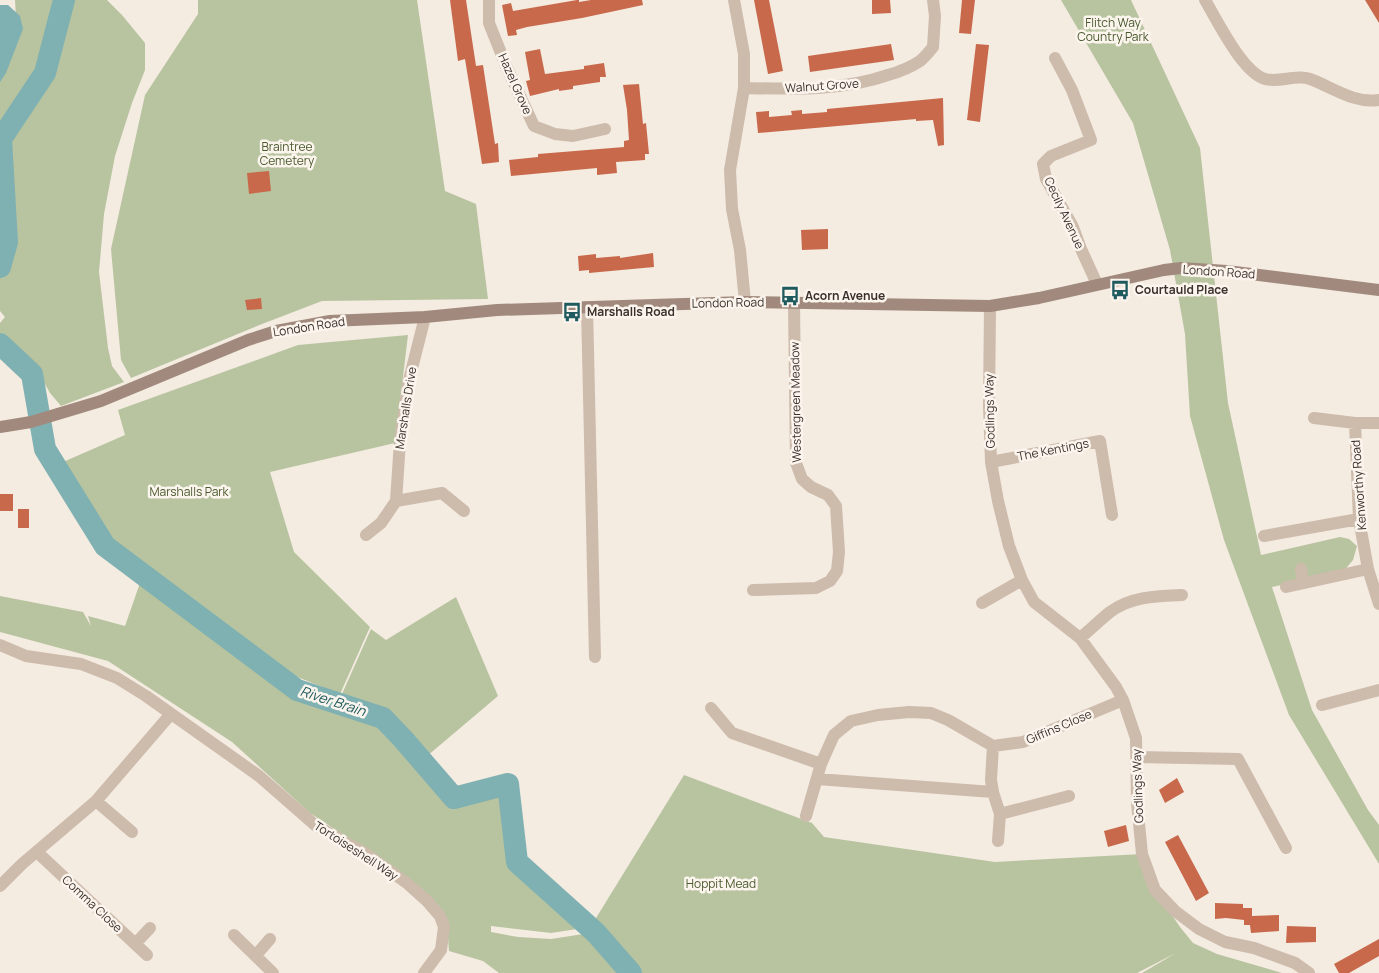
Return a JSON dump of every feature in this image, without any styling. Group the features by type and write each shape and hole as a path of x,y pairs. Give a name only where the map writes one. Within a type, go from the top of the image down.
{"street":[{"name":"Hazel Grove","path":"489,0 489,23 507,68 534,126 556,134 573,136 605,129"},
{"path":"734,0 744,54 744,88 730,170 732,209 740,250 744,302"},
{"name":"Walnut Grove","path":"744,88 799,89 834,87 869,82 898,72 920,61 933,47 935,16 933,0"},
{"path":"1205,0 1229,41 1245,64 1254,73 1265,79 1308,78 1341,94 1358,99 1379,100"},
{"name":"Cecily Avenue","path":"1055,58 1072,90 1091,140 1051,156 1043,164 1046,179 1073,227 1096,284"},
{"name":"London Road","path":"0,427 31,422 101,401 248,340 276,331 330,321 425,317 497,310 744,302 990,306 1039,298 1096,284 1181,268 1220,270 1379,290"},
{"name":"Westergreen Meadow","path":"753,590 816,588 830,581 837,571 839,552 836,506 828,495 811,487 802,479 796,463 794,303"},
{"name":"Godlings Way","path":"990,306 989,405 991,462 1009,546 1022,580 1034,602 1080,638 1116,687 1123,700 1136,738 1137,803 1142,854 1155,890 1175,911 1199,929 1225,942 1254,948 1295,963 1309,973"},
{"path":"587,307 595,657"},
{"name":"Marshalls Drive","path":"396,501 400,441 408,384 425,317"},
{"name":"Kenworthy Road","path":"1314,418 1355,424 1379,423"},
{"name":"Kenworthy Road","path":"1355,424 1359,519 1368,569 1378,598"},
{"name":"The Kentings","path":"991,462 1100,440 1112,515"},
{"path":"366,535 381,523 396,501 442,493 464,510"},
{"path":"1264,536 1359,519"},
{"path":"1301,569 1303,583"},
{"path":"1286,586 1368,569"},
{"path":"982,603 1022,580"},
{"path":"1080,638 1112,611 1128,602 1152,596 1182,595"},
{"name":"Tortoiseshell Way","path":"0,645 26,656 81,664 117,678 146,696 170,715 259,776 315,825 368,855 408,884 440,916 444,927 441,950 424,973"},
{"path":"1322,705 1379,690"},
{"name":"Giffins Close","path":"993,746 1023,742 1123,700"},
{"path":"711,708 732,733 821,764"},
{"path":"806,816 821,764 834,735 851,721 878,715 909,712 931,713 948,720 993,746 991,780 1000,814 998,840"},
{"path":"0,886 96,800 170,715"},
{"path":"1137,757 1238,759 1286,848"},
{"path":"817,779 993,792"},
{"path":"1000,814 1069,796"},
{"path":"96,800 132,832"},
{"name":"Comma Close","path":"37,852 147,955"},
{"path":"135,944 150,928"},
{"path":"234,935 274,973"},
{"path":"256,955 270,940"}],"green space":[{"path":"15,0 107,0 145,43 145,70 115,156 104,214 99,272 112,366 124,382 61,406 50,393 36,368 0,335 0,323 5,317 0,311 0,69 16,18"},
{"name":"Braintree Cemetery","path":"198,0 417,0 445,191 476,204 488,299 322,301 131,378 121,360 111,249 145,95 198,14"},
{"name":"Flitch Way Country Park","path":"1061,0 1131,0 1200,148 1228,403 1261,555 1340,537 1349,539 1357,546 1353,560 1343,572 1272,587 1312,710 1368,810 1379,825 1379,864 1289,715 1224,540 1190,416 1185,334 1170,250 1133,123"},
{"name":"Marshalls Park","path":"408,335 395,443 270,472 294,552 370,627 340,694 295,676 113,540 63,462 125,435 118,410 298,345"},
{"path":"140,583 295,695 338,709 342,694 371,629 386,640 456,597 498,696 420,762 454,801 504,788 515,865 584,928 551,933 491,926 491,932 518,937 551,939 590,933 625,973 499,973 483,961 449,951 447,924 368,851 310,813 232,742 108,661 0,632 0,596 83,612 91,626 88,616 125,626"},
{"name":"Hoppit Mead","path":"684,775 812,823 824,837 995,862 1142,854 1155,890 1193,943 1217,954 1282,973 1142,973 1176,953 1137,973 632,973 593,923"}],"water":[{"path":"0,5 8,5 20,16 23,29 6,73 0,82"}],"building":[{"path":"450,0 466,0 476,66 483,65 495,144 498,143 499,162 482,164 465,59 458,61"},
{"path":"579,0 579,2 591,0 642,0 643,5 527,27 516,30 517,35 508,36 502,5 511,3 513,11"},
{"path":"754,0 769,0 783,71 768,74"},
{"path":"872,0 890,0 891,13 872,14"},
{"path":"962,0 975,0 971,34 959,33"},
{"path":"1365,0 1379,0 1379,23"},
{"path":"891,44 894,60 810,72 808,56"},
{"path":"976,44 989,45 980,122 967,120"},
{"path":"540,49 545,74 584,69 584,66 604,63 606,77 600,77 600,82 573,86 573,89 559,91 559,89 530,96 526,81 530,80 525,52"},
{"path":"639,84 643,124 646,123 649,154 645,154 645,160 616,162 617,173 597,175 597,168 511,176 509,160 538,157 538,154 624,147 624,141 629,140 623,85"},
{"path":"943,98 944,145 938,146 933,120 916,121 916,119 758,133 756,112 769,111 769,117 792,115 791,111 802,110 802,114 827,112 827,109"},
{"path":"269,171 271,191 249,194 247,173"},
{"path":"828,229 828,249 802,250 801,230"},
{"path":"653,253 654,267 589,273 589,270 579,271 578,256 596,254 596,258 620,256 620,258"},
{"path":"261,298 262,309 247,310 245,300"},
{"path":"0,494 13,494 13,511 0,511"},
{"path":"18,509 29,509 29,528 18,528"},
{"path":"1177,778 1184,792 1165,803 1159,790"},
{"path":"1126,825 1129,841 1108,847 1104,831"},
{"path":"1178,835 1209,893 1196,901 1165,842"},
{"path":"1215,903 1243,904 1243,908 1252,908 1252,916 1279,915 1279,931 1251,933 1250,925 1244,925 1244,920 1215,919"},
{"path":"1287,926 1316,927 1316,942 1286,943"},
{"path":"1379,939 1379,956 1349,973 1339,973 1334,964"}],"waterway":[{"name":"River Brain","path":"0,267 7,242 1,139 45,73 64,0"},
{"name":"River Brain","path":"0,344 32,374 45,449 105,546 297,690 383,718 454,798 508,784 517,862 596,933 631,973"}],"place":[{"name":"Courtauld Place","path":"1120,290"},
{"name":"Acorn Avenue","path":"790,296"},
{"name":"Marshalls Road","path":"572,312"}]}
